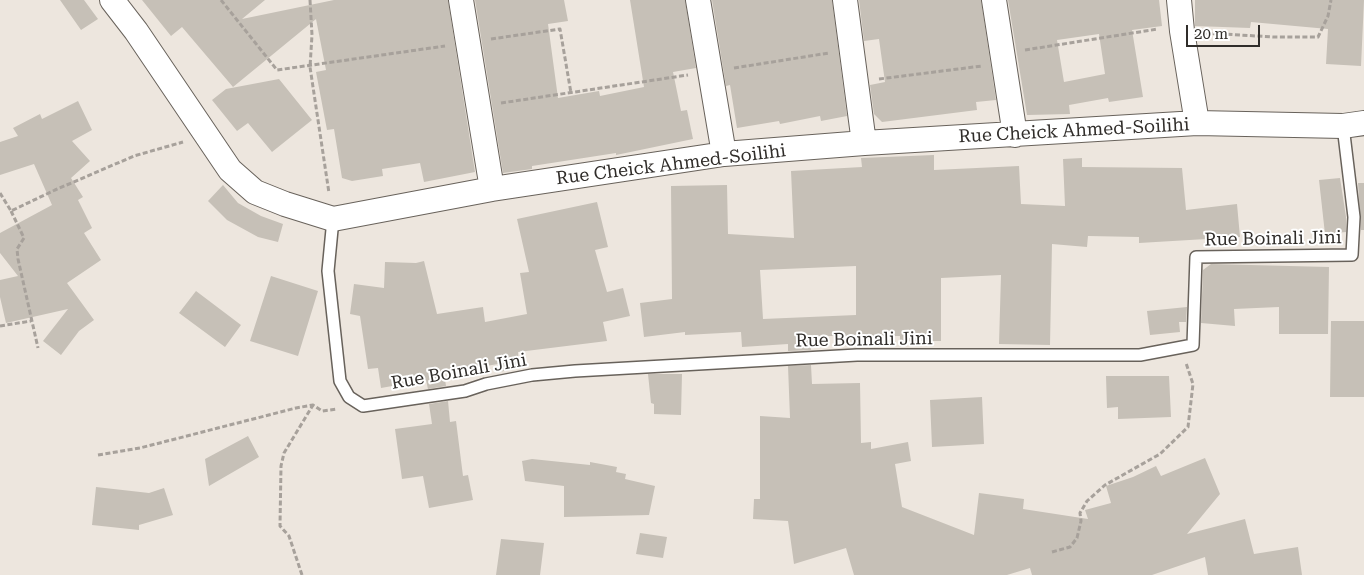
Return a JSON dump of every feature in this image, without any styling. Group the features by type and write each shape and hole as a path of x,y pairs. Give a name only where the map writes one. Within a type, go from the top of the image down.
{"street":[{"name":"Rue Cheick Ahmed-Soilihi","path":"112,0 208,134 230,170 255,192 285,204 333,219 492,189 724,154 864,143 1197,123 1354,125"},
{"path":"461,0 492,189"},
{"path":"698,0 724,154"},
{"path":"845,0 864,143"},
{"path":"994,0 1016,135"},
{"path":"1179,0 1197,123"}],"lane":[{"name":"Rue Boinali Jini","path":"363,406 465,391 486,384 532,376 575,371 857,355 1140,355 1193,345 1196,257 1352,255 1354,125"},
{"path":"333,219 328,271 338,372 340,381 349,397 363,406"}],"path":[{"path":"220,0 277,70 310,67 560,29 571,93"},
{"path":"310,0 312,35 310,67 333,219"},
{"path":"856,83 1182,28 1274,37 1318,37 1328,16 1331,0"},
{"path":"478,106 852,50"},
{"path":"11,212 55,190 134,156 208,134"},
{"path":"0,193 24,238 17,249 38,348"},
{"path":"0,326 31,321"},
{"path":"1052,552 1070,547 1077,538 1081,521 1080,513 1087,501 1105,485 1160,454 1188,426 1193,384 1180,348"},
{"path":"98,455 140,448 313,405 322,411 363,406"},
{"path":"302,575 289,536 280,526 280,466 284,453 313,405"}],"building":[{"path":"60,0 84,0 98,19 81,30"},
{"path":"142,0 265,0 242,19 334,0 448,0 475,172 424,182 420,163 382,169 383,176 352,181 342,178 334,129 327,130 316,72 326,70 316,19 233,87 182,27 171,36"},
{"path":"475,0 564,0 568,21 548,24 558,98 599,91 600,96 644,87 630,0 685,0 696,68 673,72 681,111 687,110 693,139 616,155 616,153 532,166 532,169 503,173"},
{"path":"712,0 832,0 847,116 821,121 820,116 780,124 779,121 737,128 730,85 726,86"},
{"path":"859,0 981,0 996,100 976,102 977,110 882,122 874,114 870,85 885,82 879,39 864,41"},
{"path":"1008,0 1159,0 1162,26 1132,30 1143,97 1109,102 1108,98 1069,105 1070,114 1027,115","holes":["1099,34 1105,74 1064,82 1057,40"]},
{"path":"1195,0 1364,0 1361,66 1326,64 1328,29 1251,22 1250,28 1195,26"},
{"path":"279,79 312,120 272,152 248,123 237,131 212,100 226,89"},
{"path":"78,101 92,130 72,141 90,161 71,178 83,197 78,200 92,228 84,233 101,260 67,283 94,320 79,331 61,355 43,341 68,309 6,323 0,297 0,280 18,276 0,253 0,233 52,205 34,164 0,175 0,142 18,136 13,128 40,114 42,119"},
{"path":"934,155 934,170 1019,166 1021,204 1065,206 1063,159 1082,158 1082,167 1182,168 1186,210 1237,204 1240,237 1139,243 1139,237 1088,236 1087,247 1052,244 1050,345 999,344 1001,275 941,278 941,341 900,341 900,336 821,336 810,338 811,350 788,351 788,344 742,347 741,332 685,335 685,332 644,337 640,303 672,299 671,186 727,185 728,234 794,238 791,171 862,167 861,158","holes":["856,266 856,315 763,319 760,270"]},
{"path":"1340,178 1346,217 1346,232 1325,234 1319,180"},
{"path":"1358,183 1364,183 1364,230 1361,230"},
{"path":"223,185 238,203 261,216 283,224 278,242 258,237 227,220 208,201"},
{"path":"597,202 608,247 595,250 607,292 623,288 630,316 603,322 607,341 518,352 519,368 499,372 498,364 444,373 446,386 428,389 426,380 381,388 378,368 368,369 360,316 350,314 354,284 384,288 385,262 416,263 424,261 437,314 483,307 485,322 527,314 520,273 529,272 517,219"},
{"path":"1211,264 1329,267 1328,334 1279,334 1279,307 1234,309 1235,326 1201,323 1203,270"},
{"path":"271,276 318,291 298,356 250,341"},
{"path":"196,291 241,325 225,347 179,313"},
{"path":"1187,307 1186,322 1179,322 1180,332 1150,335 1147,311"},
{"path":"1331,321 1364,321 1364,397 1330,397"},
{"path":"811,365 812,384 860,383 861,443 871,442 871,449 908,442 911,461 895,464 902,507 974,535 979,493 1024,499 1023,509 1088,519 1085,510 1111,503 1106,486 1133,477 1156,466 1161,476 1205,458 1220,494 1187,534 1245,519 1254,554 1298,547 1302,575 1208,575 1205,557 1152,575 1032,575 1030,568 1007,575 854,575 846,548 794,564 788,521 753,519 754,499 760,499 760,416 790,418 788,366"},
{"path":"648,374 682,374 681,415 654,414"},
{"path":"1106,376 1169,376 1171,417 1118,419 1118,407 1107,408"},
{"path":"982,397 984,444 932,447 930,400"},
{"path":"448,401 450,422 456,421 463,476 468,475 473,500 429,508 423,476 402,479 395,429 432,424 429,404"},
{"path":"248,436 259,457 209,486 205,459"},
{"path":"532,459 590,465 590,462 617,467 616,472 626,474 625,479 655,486 649,515 564,517 564,486 525,481 522,461"},
{"path":"96,487 149,493 164,488 173,515 139,525 139,530 92,525"},
{"path":"640,533 667,537 663,558 636,554"},
{"path":"501,539 544,543 540,575 496,575"}]}
